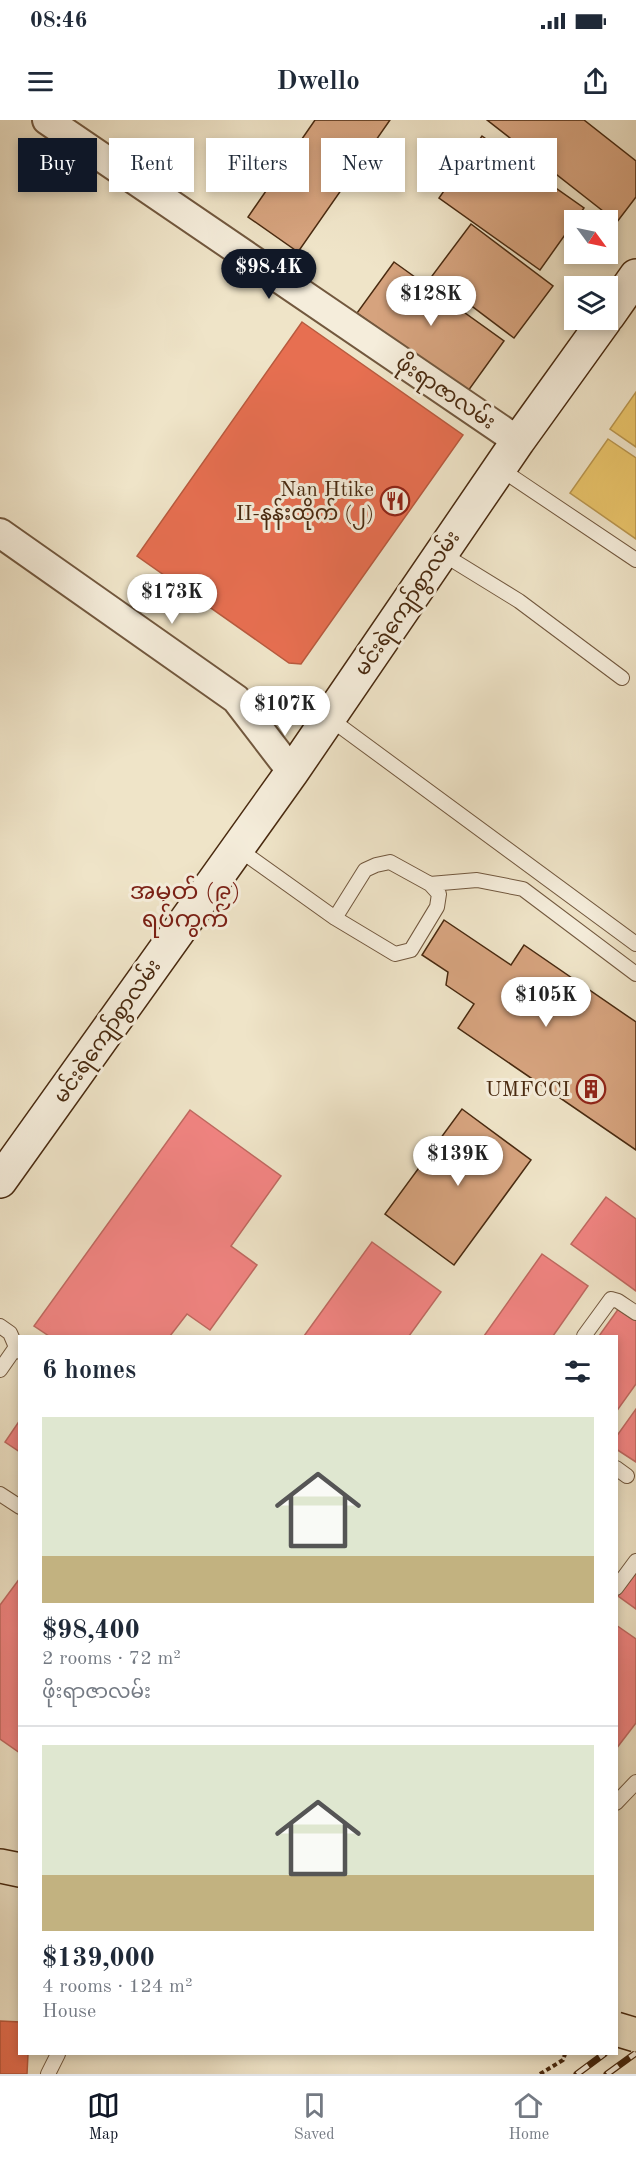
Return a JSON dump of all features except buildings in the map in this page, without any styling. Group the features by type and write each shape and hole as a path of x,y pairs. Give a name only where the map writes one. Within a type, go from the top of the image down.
{"highway":[{"path":"0,1866 18,1870"},
{"path":"618,2030 636,2035"}],"main road":[{"name":"မင်းရဲကျော်စွာလမ်း","path":"618,301 636,276"},
{"name":"မင်းရဲကျော်စွာလမ်း","path":"0,1180 292,772 499,468 597,330"}],"street":[{"name":"ဖိုးရာဇာလမ်း","path":"47,120 518,441"},
{"path":"0,533 236,699 292,772"}],"lane":[{"path":"499,468 636,560"},
{"path":"441,553 519,602 622,678"},
{"path":"329,718 636,944"},
{"path":"237,848 335,918 394,954 411,950 437,907 439,894 430,885 390,862 376,865 365,870 335,918"},
{"path":"430,885 477,880 523,888 636,974"},
{"path":"585,1335 611,1299 636,1313"},
{"path":"0,1326 10,1334 18,1349 0,1370"},
{"path":"0,1494 18,1506"},
{"path":"618,1585 636,1561"},
{"path":"618,1801 636,1782"},
{"path":"48,2074 58,2055"}],"path":[{"path":"540,2074 563,2060 565,2055"}],"railway":[{"path":"618,2042 636,2029"},
{"path":"607,2074 636,2053"},
{"path":"577,2074 603,2055"}],"place":[{"name":"Nan Htike II-နန်းထိုက် (၂)","path":"395,501"},
{"name":"UMFCCI","path":"591,1089"}],"district":[{"name":"အမှတ် (၉) ရပ်ကွက်","path":"185,905"}]}
